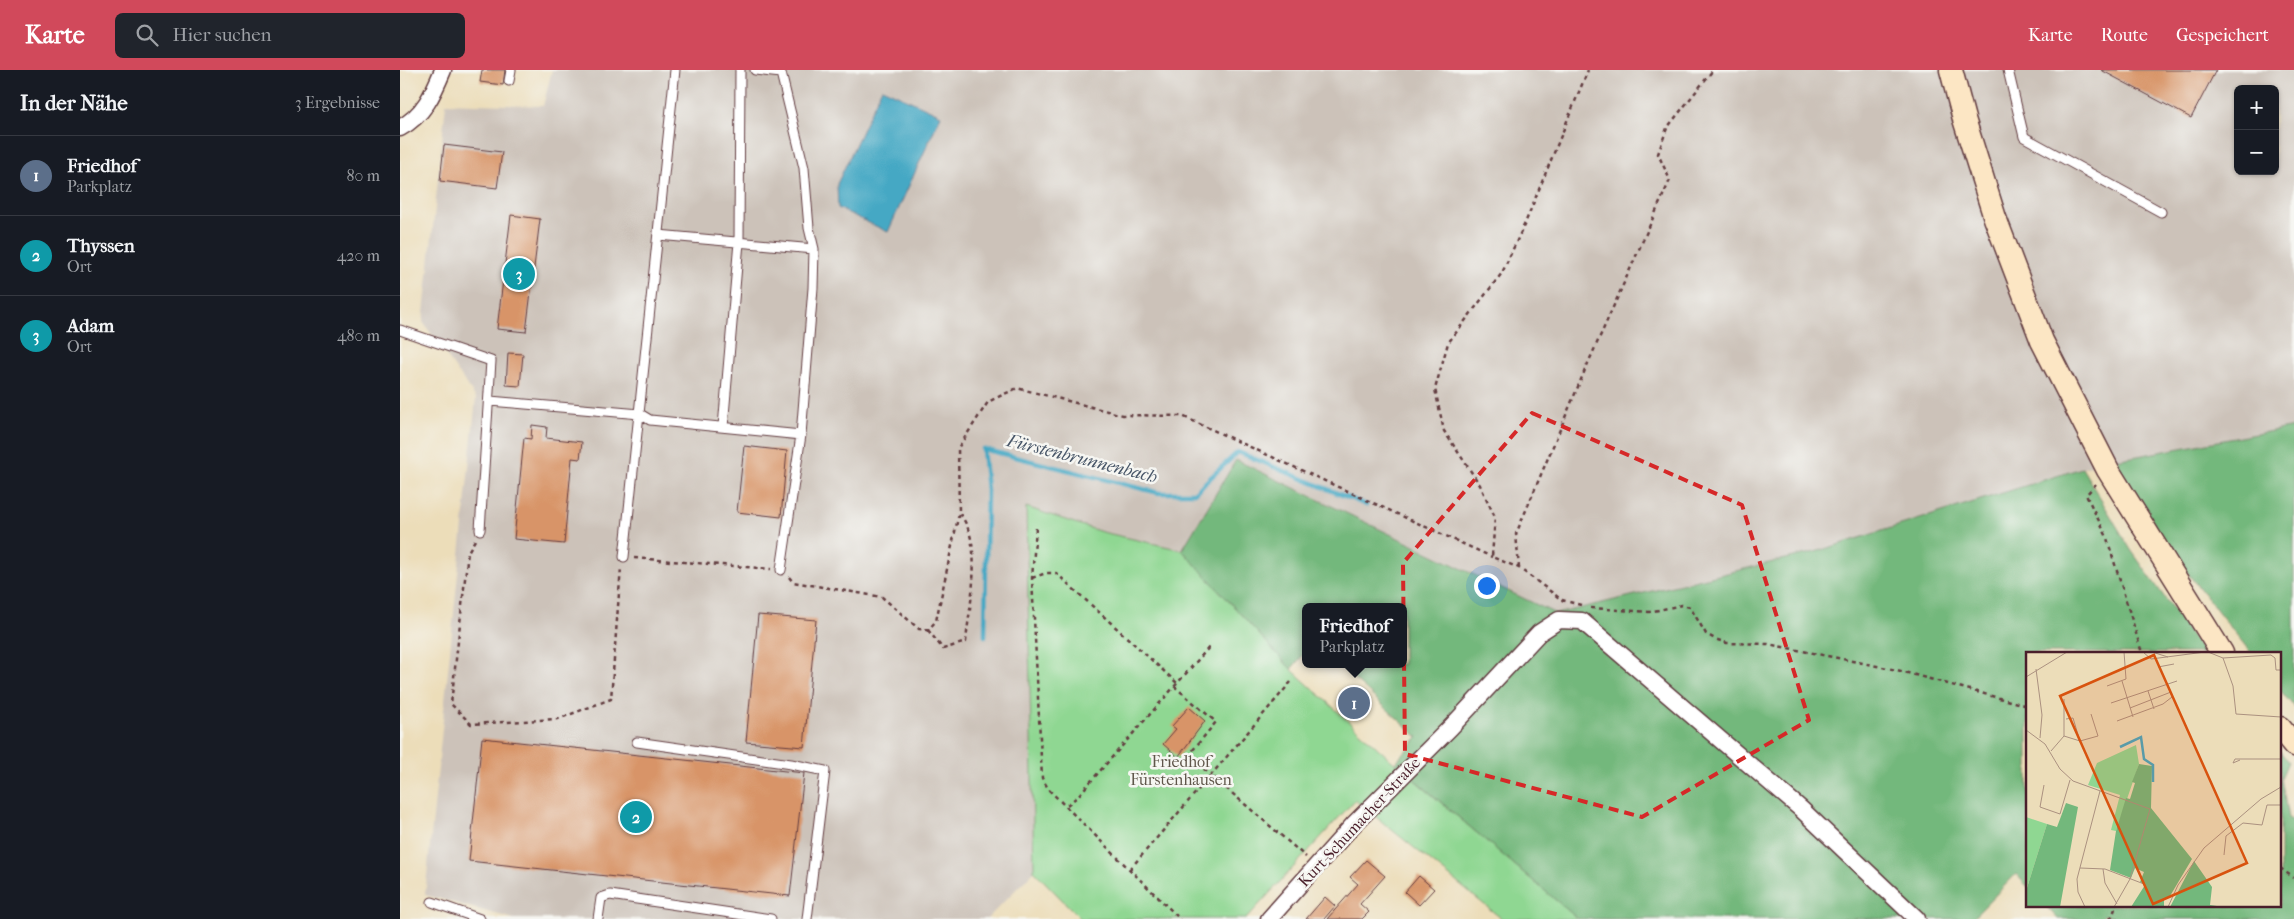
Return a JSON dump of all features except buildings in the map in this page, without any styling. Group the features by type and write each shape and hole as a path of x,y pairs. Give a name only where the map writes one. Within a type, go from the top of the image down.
{"main road":[{"path":"1951,70 1964,119 1995,218 2042,341 2108,470 2221,652"},
{"path":"2282,730 2294,745"}],"street":[{"path":"400,128 411,122 428,104 443,70"},
{"name":"Kurt-Schumacher-Straße","path":"1269,919 1353,825 1451,727 1539,633 1560,620 1582,621 1801,809 1916,919"}],"lane":[{"path":"509,81 511,70"},
{"path":"624,557 675,70"},
{"path":"723,427 739,242 740,70"},
{"path":"755,70 781,73 804,168 809,228 814,249 813,288 801,435 781,570"},
{"path":"2008,70 2024,137 2160,212"},
{"path":"658,236 814,249"},
{"path":"400,330 491,360 490,401 480,530"},
{"path":"490,401 640,414 650,420 801,435"},
{"path":"637,742 791,764 825,771 806,919"},
{"path":"598,919 601,898 610,895 771,919"},
{"path":"432,902 480,919"}],"path":[{"path":"1492,557 1495,517 1480,485 1444,431 1435,389 1448,343 1502,273 1588,70"},
{"path":"1519,568 1516,534 1585,370 1670,180 1658,154 1667,128 1713,70"},
{"path":"928,630 936,621 959,513 958,448 988,402 1017,388 1123,415 1182,416 1519,568 1562,600 1597,610 1649,612 1682,605 1690,607 1706,634 1727,643 1768,644 1896,670 2026,705"},
{"path":"2108,470 2086,495 2106,536 2142,652"},
{"path":"480,530 468,552 451,704 471,724 558,720 611,699 622,557 781,570 794,582 882,597 918,629 928,630 942,649 966,642 975,554 965,521 959,513"},
{"path":"1036,528 1032,578 1042,778 1049,790 1067,805 1180,919"},
{"path":"1032,578 1046,573 1056,573 1177,683"},
{"path":"1067,805 1077,797 1211,645"},
{"path":"1130,869 1290,682"},
{"path":"1174,686 1216,722 1188,756 1316,866"},
{"path":"2282,869 2294,878"},
{"path":"2110,919 2114,915 2116,906"}],"highlighted area":[{"path":"1532,413 1742,505 1809,720 1642,817 1405,754 1403,563"}],"shaded area":[{"path":"552,70 2294,70 2294,427 2100,463 1815,552 1555,614 1237,460 1182,550 1102,532 1026,507 1034,871 987,919 514,919 425,895 476,398 423,322 446,103 543,106"}],"green space":[{"path":"2294,427 2294,707 2282,692 2282,652 2250,652 2100,463"},
{"path":"1236,460 1556,614 1815,552 2082,468 2131,550 2203,652 2026,652 2026,885 2016,874 1972,919 1578,919 1395,763 1418,737 1341,668 1407,668 1407,603 1302,603 1302,656 1291,669 1182,550"},
{"name":"Friedhof Fürstenhausen","path":"1026,507 1102,532 1182,550 1291,669 1391,760 1578,919 1502,919 1355,800 1246,919 1081,919 1034,871"},
{"path":"2282,754 2288,762 2282,776"},
{"path":"2282,784 2288,818 2294,821 2294,919 2120,919 2104,915 2100,919 2058,919 2046,906 2282,906"}],"water":[{"path":"882,88 941,115 888,232 838,208 837,184"}],"waterway":[{"name":"Fürstenbrunnenbach","path":"985,636 987,490 983,449 1159,493 1194,493 1238,452 1366,505"}],"place":[{"name":"Adam","path":"519,274"},
{"name":"Friedhof","path":"1354,703"},
{"name":"Thyssen","path":"636,817"}]}
